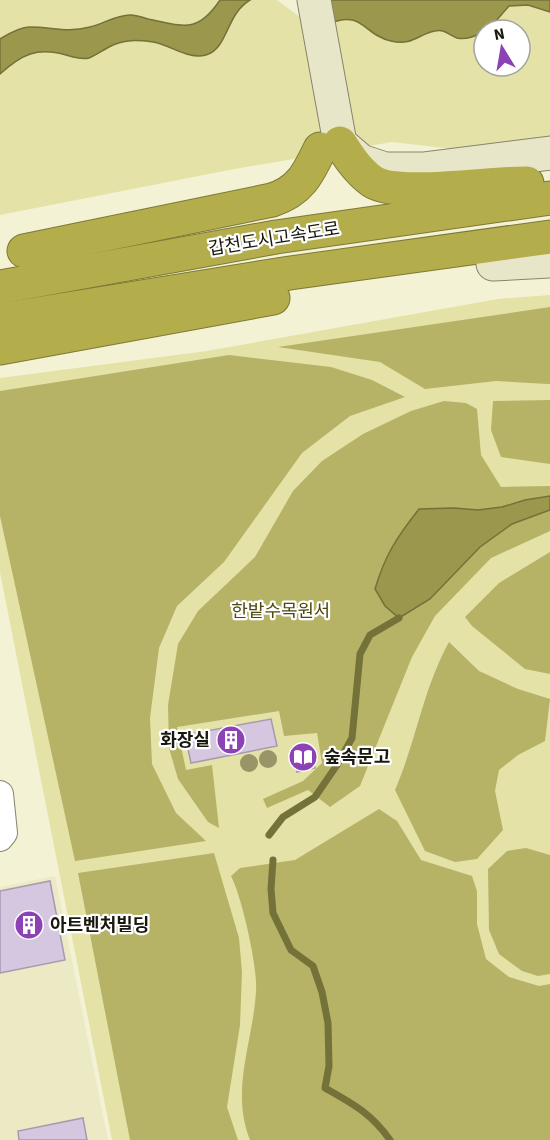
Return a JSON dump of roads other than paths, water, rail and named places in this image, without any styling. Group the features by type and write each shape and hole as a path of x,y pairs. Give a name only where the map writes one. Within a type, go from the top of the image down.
{"highway":[{"path":"12,252 272,200 289,194 330,146 352,162 374,183 406,190 504,183 550,184"},
{"name":"갑천도시고속도로","path":"0,287 276,237 550,198"},
{"name":"갑천도시고속도로","path":"0,320 290,273 550,237"},
{"path":"12,252 166,256"},
{"path":"0,348 390,276 494,264 550,253"},
{"path":"290,273 390,276"}],"street":[{"path":"292,0 330,146 361,161 385,169 423,169 550,153"},
{"path":"314,0 330,146"},
{"path":"494,264 550,261"},
{"path":"0,794 4,833 0,838"}],"waterway":[{"path":"269,835 283,817 315,797 337,765 352,738 360,654 370,635 399,618"},
{"path":"273,860 271,889 273,913 291,950 313,966 322,992 328,1023 329,1066 325,1088 353,1104 368,1116 390,1140"}],"place":[{"name":"화장실","path":"231,740"},
{"name":"숲속문고","path":"303,757"},
{"name":"아트벤처빌딩","path":"29,925"}],"park label":[{"name":"한밭수목원서","path":"281,611"}]}
